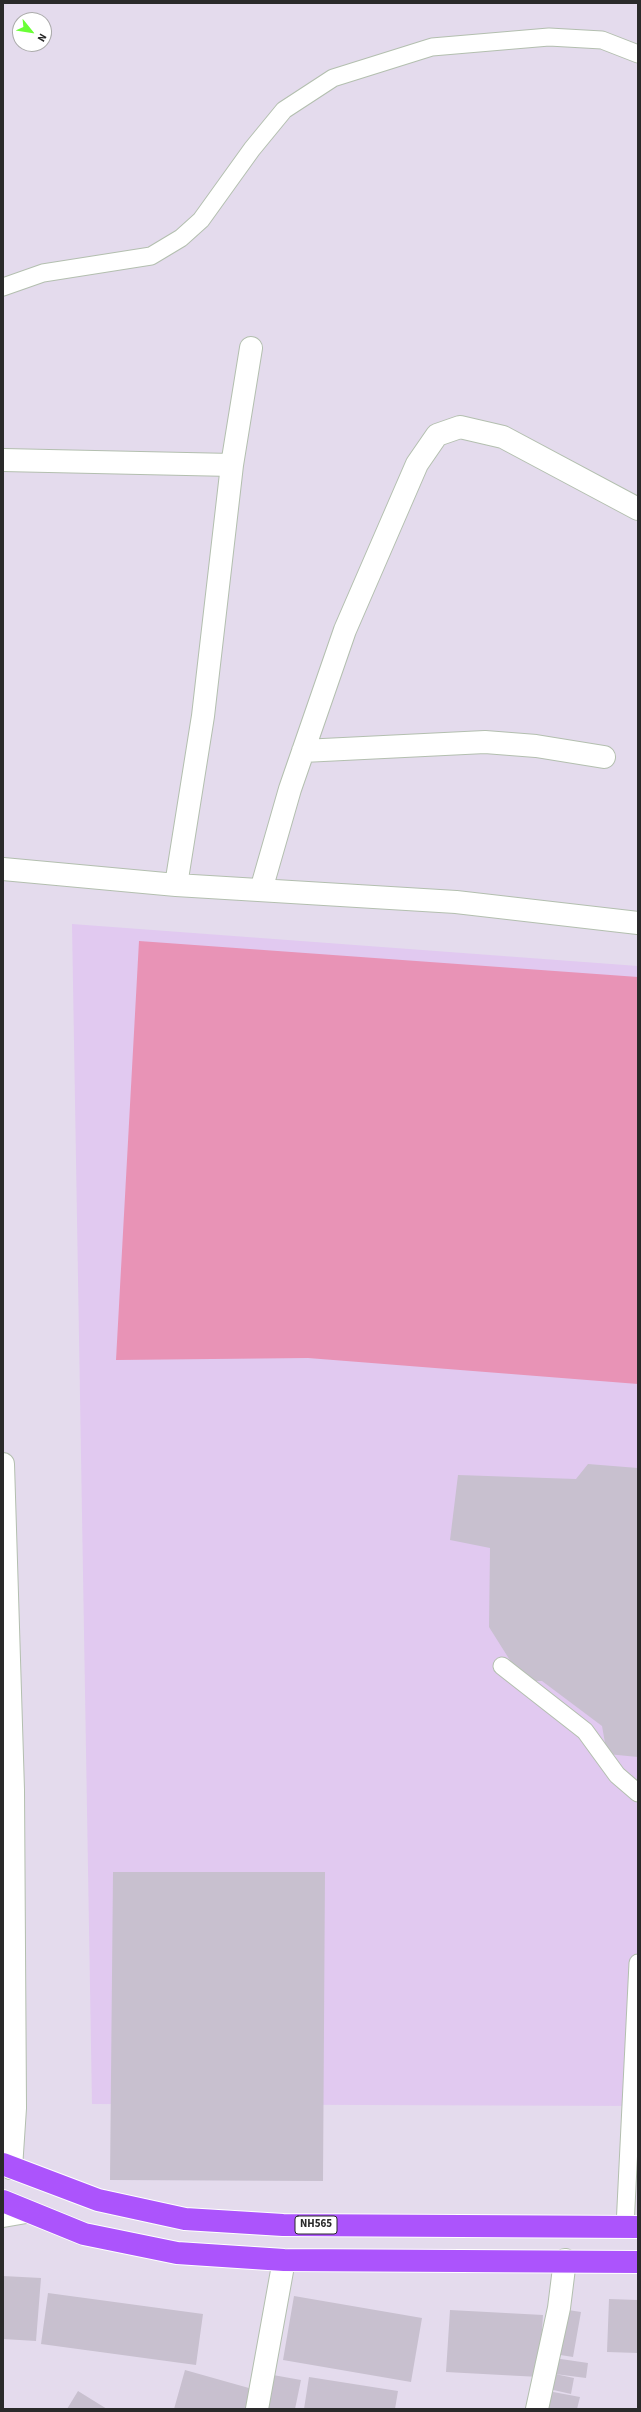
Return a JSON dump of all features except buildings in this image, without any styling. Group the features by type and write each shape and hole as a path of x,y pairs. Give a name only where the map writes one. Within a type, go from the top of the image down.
{"highway":[{"name":"NH565","path":"7,2166 98,2200 185,2219 283,2226 632,2227"},
{"path":"3,2201 26,2212 84,2234 177,2253 284,2260 565,2260 638,2262"}],"street":[{"path":"176,885 203,716 232,465 251,348"},
{"path":"261,890 290,789 345,630 417,464 437,435 460,428 503,437 638,509"},
{"path":"3,460 232,465"},
{"path":"303,751 485,742 536,746 604,757"},
{"path":"3,868 176,885 456,902 638,923"},
{"path":"3,1464 13,1790 15,2108 7,2166"},
{"path":"3,2216 26,2212"},
{"path":"257,2409 284,2260"},
{"path":"537,2409 559,2308 565,2260"}],"lane":[{"path":"3,287 43,273 151,256 180,238 201,220 252,149 284,110 333,78 432,47 549,37 602,40 638,54"},
{"path":"502,1666 584,1731 618,1775 638,1793"},
{"path":"632,2227 638,1963"}],"shaded area":[{"path":"72,924 638,966 638,2106 92,2104"},
{"path":"139,941 638,977 638,1384 308,1358 116,1360"}]}
